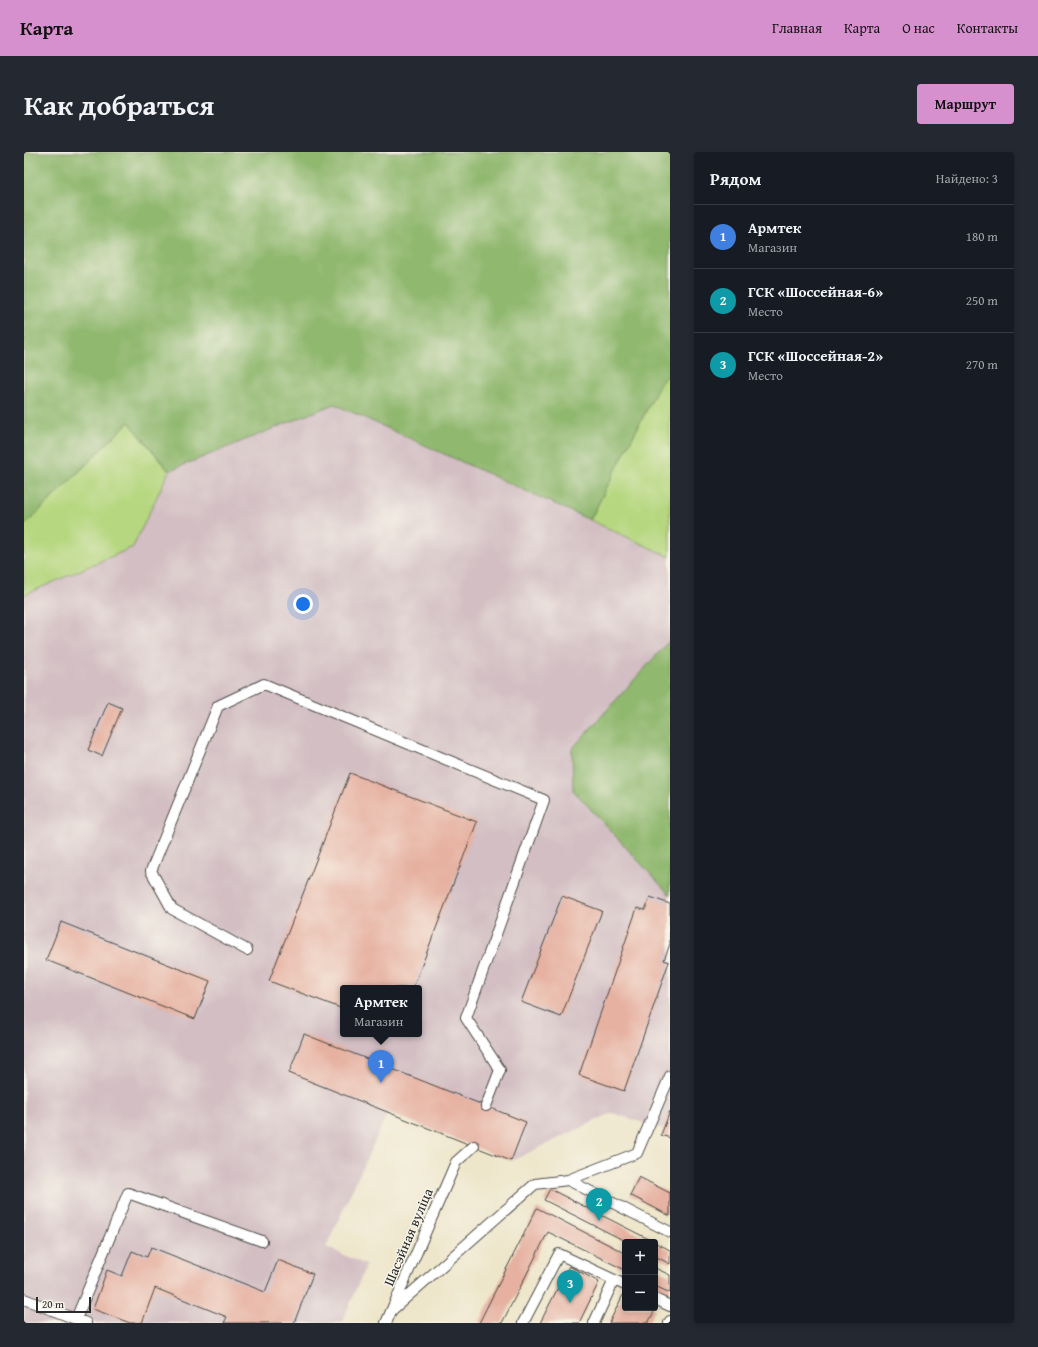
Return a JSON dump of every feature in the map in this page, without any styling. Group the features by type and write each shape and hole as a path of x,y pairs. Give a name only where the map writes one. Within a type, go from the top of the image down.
{"lane":[{"path":"247,950 172,909 151,871 218,706 264,684 544,800 466,1018 500,1070 486,1106"},
{"path":"392,1310 535,1184 568,1180 637,1153 670,1076"},
{"name":"Шасэйная вуліца","path":"386,1323 456,1162 474,1146"},
{"path":"568,1180 670,1232"},
{"path":"76,1319 128,1193 262,1241"},
{"path":"523,1323 559,1254 622,1284"},
{"path":"594,1323 614,1280"},
{"path":"24,1299 86,1323"},
{"path":"658,1300 670,1306"}],"shaded area":[{"path":"334,404 670,557 670,640 572,749 573,790 670,895 670,1138 661,1135 663,1129 612,1113 511,1161 388,1112 326,1247 366,1265 342,1323 24,1323 24,595 133,547 169,471"}],"green space":[{"path":"24,152 670,152 670,374 661,382 590,520 334,404 169,471 129,422 24,525"},
{"path":"670,374 670,557 590,520 661,382"},
{"path":"129,422 169,471 133,547 24,595 24,525"},
{"path":"670,640 670,895 573,790 572,749"}],"building":[{"path":"108,702 122,708 102,756 88,750"},
{"path":"350,773 477,822 414,985 340,985 340,1008 269,981"},
{"path":"562,896 602,911 561,1017 521,1002"},
{"path":"650,897 670,904 670,944 664,960 669,962 624,1091 579,1075 637,908 645,910"},
{"path":"61,922 210,981 195,1019 46,960"},
{"path":"304,1034 526,1122 511,1161 289,1073"},
{"path":"670,1111 670,1138 661,1135"},
{"path":"639,1177 670,1193 670,1216 630,1195"},
{"path":"550,1189 648,1239 622,1239 544,1200"},
{"path":"537,1208 622,1251 622,1269 548,1232 502,1323 479,1323"},
{"path":"658,1244 670,1250 670,1264 658,1258"},
{"path":"151,1247 265,1292 278,1260 313,1274 294,1323 224,1323 227,1317 155,1288 142,1323 130,1323 93,1309 107,1270 122,1276 132,1251 147,1257"},
{"path":"569,1266 599,1282 579,1323 540,1323"},
{"path":"658,1269 670,1275 670,1293 658,1287"},
{"path":"622,1297 622,1311 654,1311 648,1323 609,1323"}],"place":[{"name":"Армтек","path":"381,1083"},
{"name":"ГСК «Шоссейная-6»","path":"599,1221"},
{"name":"ГСК «Шоссейная-2»","path":"570,1303"}]}
